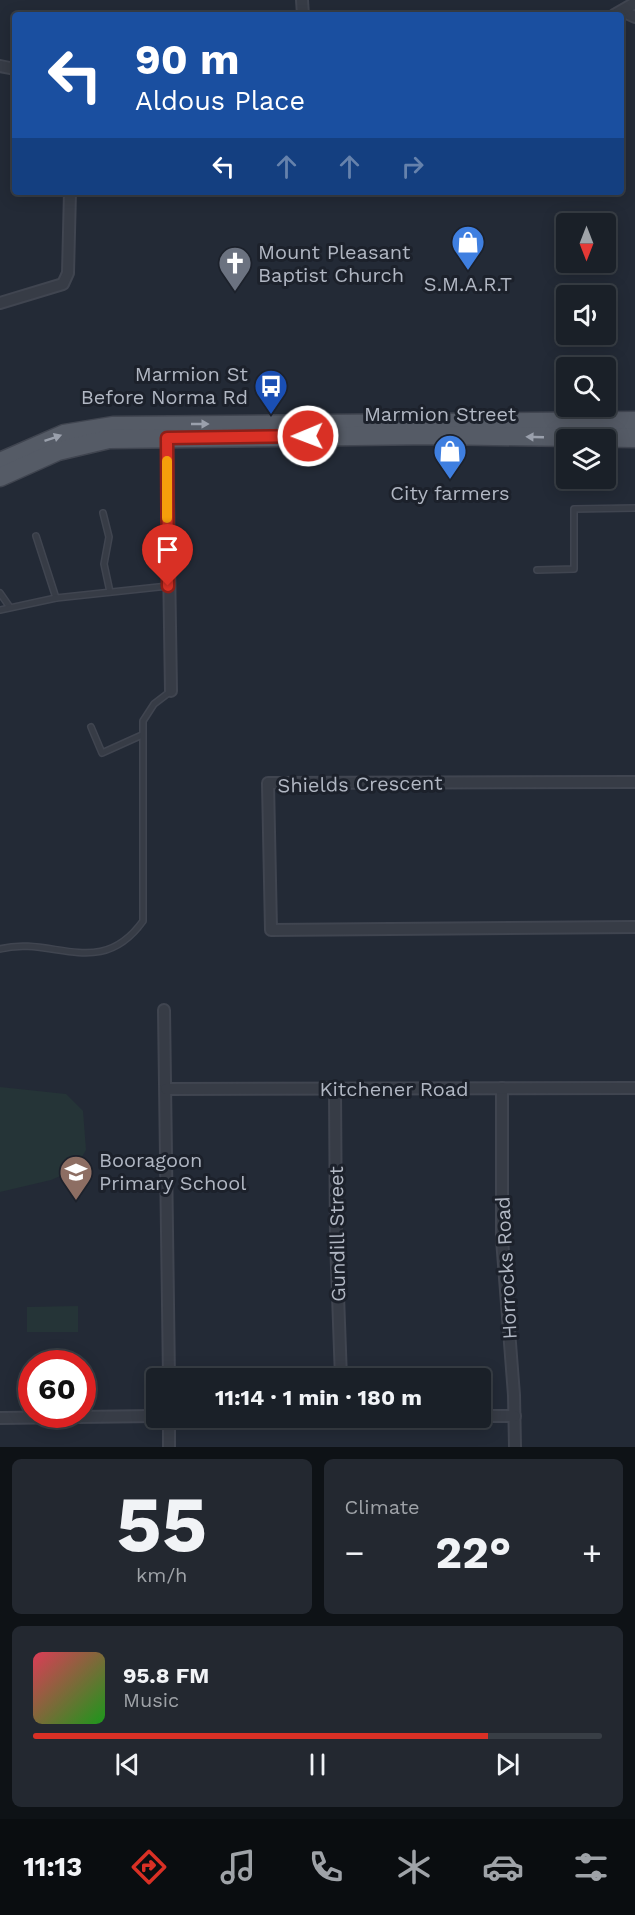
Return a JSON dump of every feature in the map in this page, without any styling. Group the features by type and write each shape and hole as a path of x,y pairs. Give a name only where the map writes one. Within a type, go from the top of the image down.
{"main road":[{"name":"Marmion Street","path":"0,477 37,459 86,442 166,431 635,421"},
{"name":"Marmion Street","path":"0,462 45,441 74,432 113,426 166,431 635,438"}],"street":[{"path":"621,12 635,3"},
{"path":"0,303 63,284 68,273 70,195"},
{"path":"166,431 171,691"},
{"name":"Shields Crescent","path":"635,782 268,783 271,930 635,927"},
{"path":"164,1010 169,1368"},
{"name":"Kitchener Road","path":"622,1086 635,1083"},
{"name":"Kitchener Road","path":"166,1089 335,1090 622,1086 635,1088"},
{"name":"Horrocks Road","path":"502,1088 502,1239 515,1416 515,1447"},
{"name":"Gundill Street","path":"335,1090 336,1240 341,1368"},
{"path":"0,1419 146,1416"},
{"path":"491,1416 515,1416"},
{"path":"169,1428 170,1447"}],"lane":[{"path":"537,570 574,569 574,509 635,508"},
{"path":"103,513 109,537 104,564 110,592"},
{"path":"36,536 56,598"},
{"path":"0,610 9,606 56,598 168,586"},
{"path":"0,593 9,606"},
{"path":"0,949 26,946 72,954 106,950 134,934 143,921 143,721 154,704 171,691"},
{"path":"91,727 102,753 142,735"}],"shaded area":[{"path":"0,1087 66,1094 83,1111 86,1150 74,1170 51,1180 0,1192"},
{"path":"78,1306 78,1332 27,1332 27,1307"}],"slow traffic":[{"path":"167,461 167,518"}],"place":[{"name":"S.M.A.R.T","path":"468,271"},
{"name":"Mount Pleasant Baptist Church","path":"235,292"},
{"name":"Marmion St Before Norma Rd","path":"271,415"},
{"name":"City farmers","path":"450,480"},
{"name":"Booragoon Primary School","path":"76,1201"}],"route":[{"path":"168,586 167,438 308,436"}]}
